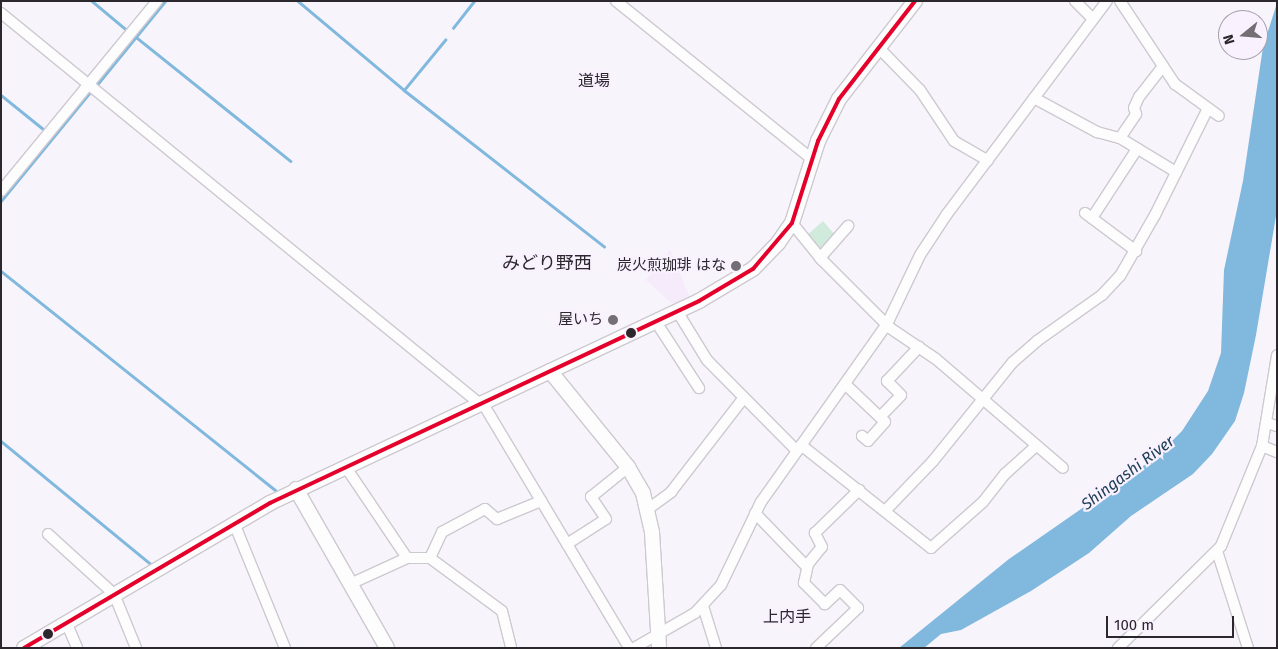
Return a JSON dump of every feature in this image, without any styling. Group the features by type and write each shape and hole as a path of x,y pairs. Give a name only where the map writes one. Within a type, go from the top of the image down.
{"main road":[{"path":"24,648 68,624 114,594 234,523 296,490 720,292 753,270 778,243 792,222 812,159 835,106 914,1"},
{"path":"550,371 628,467 648,509 658,641"},
{"path":"296,490 387,648"}],"street":[{"path":"1,191 157,1"},
{"path":"616,1 812,159"},
{"path":"1075,1 1093,19"},
{"path":"634,648 658,641 703,606 727,576 755,513 887,324 920,255 947,214 1107,1"},
{"path":"1120,1 1175,84 1219,116"},
{"path":"1,13 481,403 629,648"},
{"path":"878,47 920,90 954,141 988,161"},
{"path":"1120,138 1136,114 1134,108 1138,97 1164,66"},
{"path":"1034,98 1097,132 1120,138 1176,172"},
{"path":"885,511 933,461 1013,362 1037,341 1102,294 1120,276 1136,251 1208,108"},
{"path":"1136,251 1089,215 1137,149"},
{"path":"792,222 820,258 887,324 919,347 1063,468"},
{"path":"820,258 848,226"},
{"path":"677,311 707,360 743,399 799,448 859,490 931,548 984,502 1005,474 1036,446"},
{"path":"656,322 699,388"},
{"path":"880,417 901,395 887,381 919,347"},
{"path":"1118,648 1217,551 1242,501 1272,424 1277,355"},
{"path":"845,384 885,422 868,441 862,436"},
{"path":"648,509 671,492 743,399"},
{"path":"1262,446 1277,452"},
{"path":"344,466 406,558"},
{"path":"567,544 606,519 591,496 628,467"},
{"path":"816,648 858,608 840,590 825,604 804,582 807,566 822,547 815,533 859,490"},
{"path":"430,558 442,532 485,509 497,520 541,501"},
{"path":"755,513 807,566"},
{"path":"234,523 285,648"},
{"path":"48,534 114,594 136,648"},
{"path":"1217,551 1248,648"},
{"path":"350,584 406,558 430,558 502,611 511,648"},
{"path":"703,606 716,648"},
{"path":"68,624 77,648"}],"shaded area":[{"path":"670,250 691,300 676,307 646,280"}],"green space":[{"path":"823,221 836,236 818,251 806,236"}],"water":[{"path":"1277,3 1277,210 1256,335 1244,393 1235,421 1212,454 1193,474 1131,516 1089,553 1031,591 961,630 941,634 924,648 899,648 1009,559 1156,457 1182,431 1208,391 1221,353 1224,270 1243,181 1261,60 1268,60 1268,31"}],"waterway":[{"path":"92,1 128,31"},
{"path":"96,86 165,1"},
{"path":"298,1 404,90 604,246"},
{"path":"453,28 474,1"},
{"path":"136,37 291,161"},
{"path":"404,90 445,40"},
{"path":"1,201 92,90"},
{"path":"1,95 47,132"},
{"path":"1,271 275,490"},
{"path":"1,441 151,564"}],"transit line":[{"path":"24,648 270,503 699,301 753,269 792,223 818,141 839,99 915,1"}],"place":[{"name":"炭火煎珈琲 はな","path":"736,266"},
{"name":"屋いち","path":"613,320"}],"district":[{"name":"道場","path":"594,81"},
{"name":"みどり野西","path":"547,263"},
{"name":"上内手","path":"787,617"}],"water label":[{"name":"Shingashi River","path":"1128,473"}]}
